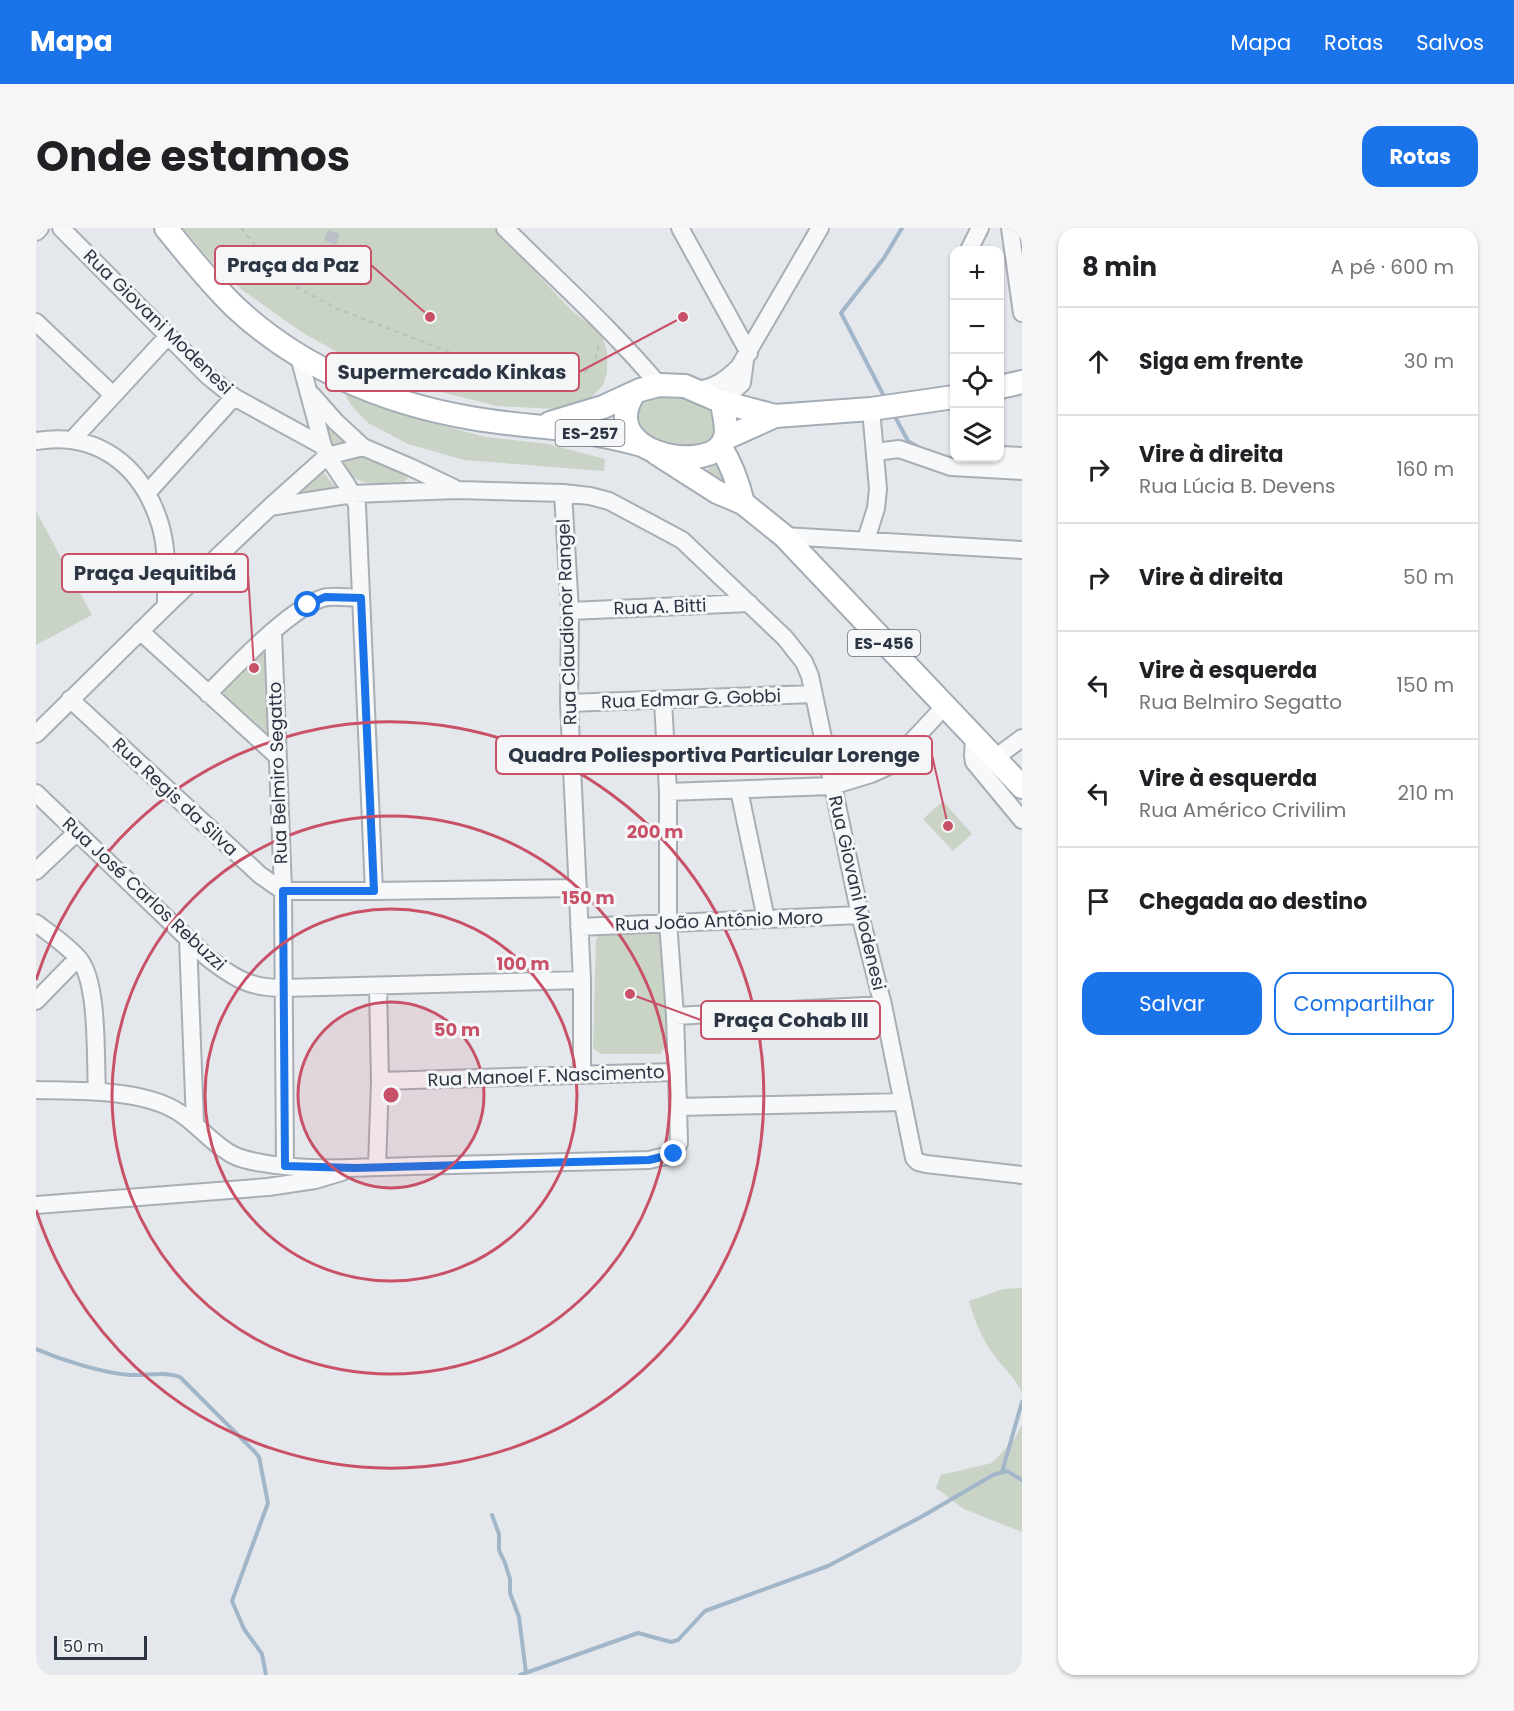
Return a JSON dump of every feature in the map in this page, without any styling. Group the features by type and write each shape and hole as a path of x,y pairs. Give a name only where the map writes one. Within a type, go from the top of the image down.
{"main road":[{"name":"ES-257","path":"166,228 235,307 300,357 336,377 417,406 472,419 610,437 672,457 694,457 775,416"},
{"path":"1004,386 1022,382"},
{"name":"ES-257","path":"537,426 603,407 659,385 685,386 696,390"},
{"path":"696,390 722,402 726,430 722,443 738,481 743,503"},
{"path":"634,393 627,406 627,421 633,436 649,449 717,492 743,503"},
{"name":"ES-257","path":"722,402 775,416 871,409 950,398"},
{"name":"ES-456","path":"743,503 784,536 1022,787"}],"street":[{"path":"36,232 40,228"},
{"name":"Rua Giovani Modenesi","path":"61,228 208,376 234,397 325,451"},
{"path":"505,228 628,349 659,385"},
{"path":"680,228 747,356 742,383 722,402"},
{"path":"696,390 710,388 732,375 747,356 820,228"},
{"path":"971,246 980,228"},
{"path":"1010,228 1022,313"},
{"path":"36,322 112,394"},
{"path":"72,440 112,394 168,336"},
{"path":"300,357 325,451 353,494 357,505 374,891"},
{"name":"Rua Giovani Modenesi","path":"310,392 335,422 363,447 457,490 563,493 609,501 682,540 785,638 804,662 810,676 860,915 883,1005 914,1158 926,1164 1022,1175"},
{"path":"148,492 234,397"},
{"path":"866,540 877,499 871,409"},
{"path":"36,441 72,440 100,447 127,466 148,492 161,525 166,562 166,606"},
{"path":"36,734 325,451 363,447"},
{"path":"875,452 899,449 951,467 982,462"},
{"path":"1004,459 1022,456"},
{"path":"999,462 1022,471"},
{"path":"408,491 415,479 410,467"},
{"path":"270,507 353,494 457,490"},
{"name":"Rua Claudionor Rangel","path":"563,493 570,611 569,703 582,980 582,1074"},
{"path":"784,536 1022,550"},
{"path":"208,693 273,632 308,605 325,597 361,598"},
{"name":"Rua A. Bitti","path":"570,611 749,603"},
{"path":"140,632 276,754"},
{"name":"Rua Belmiro Segatto","path":"273,632 283,891 285,1166"},
{"name":"Rua Edmar G. Gobbi","path":"569,703 813,694"},
{"name":"Rua Regis da Silva","path":"70,699 260,875 283,891"},
{"path":"36,1090 96,1091 144,1099 173,1108 195,1123 218,1146 230,1154 246,1160 285,1166 355,1168 649,1160 674,1154 679,1143 675,1017 668,922 668,792 663,701"},
{"path":"668,792 832,786 871,774 889,766 944,707"},
{"path":"974,737 974,762 1022,820"},
{"path":"995,758 1022,738"},
{"path":"739,790 766,918"},
{"name":"Rua José Carlos Rebuzzi","path":"36,793 160,915 208,958 247,984 266,988 283,988 582,980"},
{"path":"36,871 77,832"},
{"path":"283,891 578,888"},
{"name":"Rua João Antônio Moro","path":"579,927 860,915"},
{"path":"36,923 78,958 87,971 92,997 96,1091"},
{"path":"188,939 195,1123"},
{"path":"36,1001 78,958"},
{"path":"377,1166 380,1081 378,986"},
{"path":"675,1017 883,1005"},
{"name":"Rua Manoel F. Nascimento","path":"380,1081 675,1072"},
{"path":"678,1107 903,1102"},
{"path":"36,1205 268,1187 315,1180 355,1168"}],"path":[{"path":"241,228 279,273 292,285 321,302 486,366 574,377 586,372 595,361 597,334"}],"green space":[{"path":"183,228 494,228 573,312 598,330 607,351 607,373 603,385 585,404 555,409 497,406 437,391 339,353 303,333 241,289 209,259"},
{"path":"340,386 428,422 486,437 548,444 605,459 604,471 464,460 408,444 368,423 351,405"},
{"path":"672,391 702,403 714,419 712,435 700,447 691,450 675,449 641,433 635,401"},
{"path":"321,418 348,444 331,450"},
{"path":"368,456 405,472 408,476 407,480 395,485 374,485 360,481 341,464 341,458"},
{"path":"723,460 733,491 701,473"},
{"path":"317,471 323,472 338,490 288,499"},
{"path":"36,511 92,615 36,645"},
{"path":"267,644 267,735 215,691"},
{"path":"943,801 972,834 953,851 923,819"},
{"path":"660,927 665,942 666,1046 660,1054 601,1054 593,1048 596,939 605,930"},
{"path":"1022,1288 1022,1393 987,1345 969,1301 1003,1289"},
{"path":"1022,1425 1022,1532 964,1509 936,1488 941,1475 992,1463 1014,1440"}],"building":[{"path":"328,230 340,234 336,245 324,240"}],"waterway":[{"path":"885,398 841,313 884,258 902,228"},
{"path":"893,413 908,441 923,450"},
{"path":"36,1349 70,1362 107,1372 130,1375 168,1374 180,1377 259,1457 268,1503 232,1601 244,1629 262,1654 266,1675"},
{"path":"1002,1472 1022,1402"},
{"path":"520,1675 638,1633 671,1642 678,1640 705,1611 828,1566 921,1517 993,1475 1007,1471 1022,1480"},
{"path":"492,1515 499,1534 499,1550 510,1579 510,1593 519,1617 526,1673"}],"place":[{"name":"Praça da Paz","path":"430,317"},
{"name":"Supermercado Kinkas","path":"683,317"},
{"name":"Praça Jequitibá","path":"254,668"},
{"name":"Quadra Poliesportiva Particular Lorenge","path":"948,826"},
{"name":"Praça Cohab III","path":"630,994"}],"route":[{"path":"308,605 325,597 361,598 374,891 283,891 285,1166 355,1168 649,1160 674,1154"}]}
